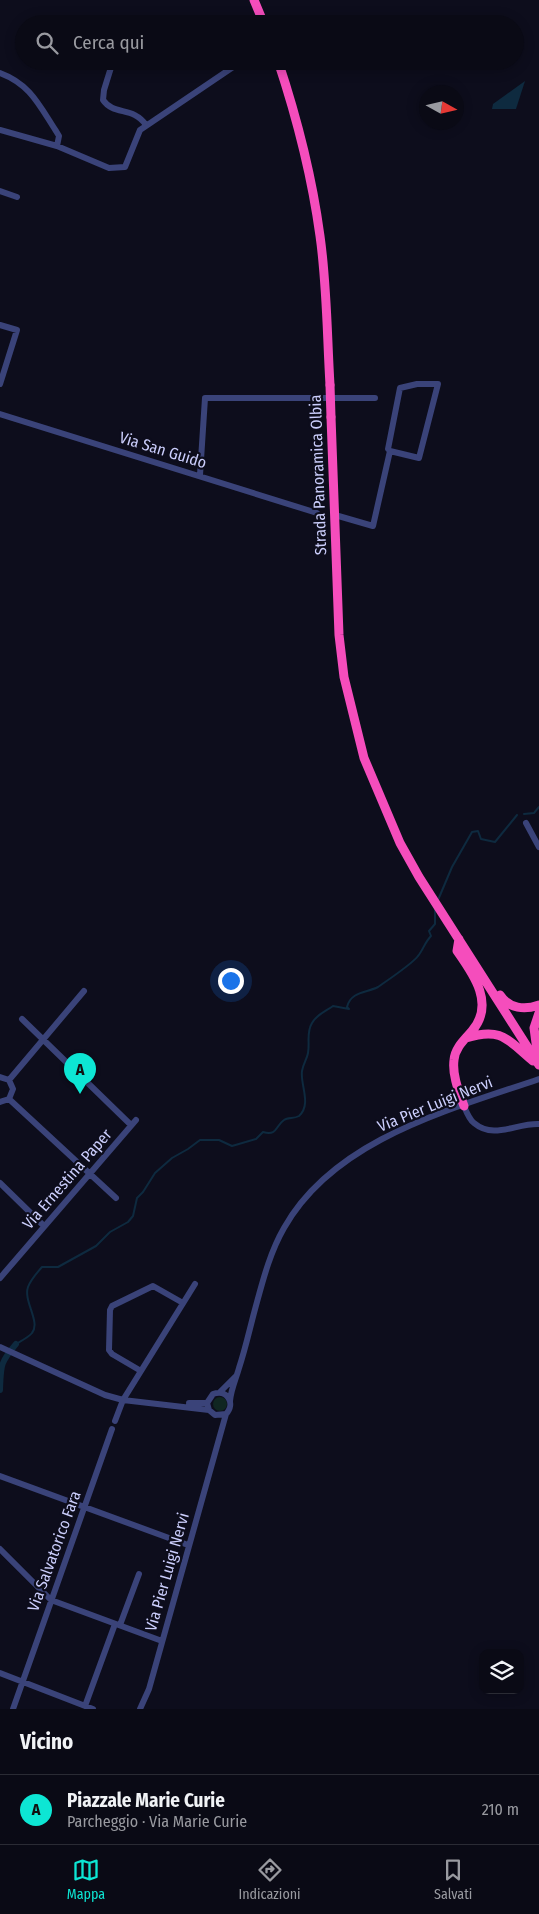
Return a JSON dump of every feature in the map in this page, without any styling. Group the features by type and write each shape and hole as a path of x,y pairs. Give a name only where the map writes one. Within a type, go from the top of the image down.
{"highway":[{"path":"254,0 260,15"},
{"name":"Strada Panoramica Olbia","path":"281,70 302,142 320,235 325,283 339,635 344,677 364,758 400,844 458,937"},
{"path":"458,937 539,1064"},
{"path":"458,937 458,951 474,975 481,993 483,1012 478,1024 458,1048 454,1059 456,1081 464,1106"},
{"path":"467,951 479,960 502,999 515,1007 527,1009 539,1006"},
{"path":"539,1013 534,1028 534,1042 539,1064"},
{"path":"466,1038 482,1033 494,1033 506,1038 539,1064"}],"street":[{"path":"110,70 103,100 111,108 134,113 146,125"},
{"path":"0,130 57,146 109,168 125,167 140,130 228,70"},
{"path":"0,73 24,85 56,131 58,136 57,146"},
{"path":"0,191 17,197"},
{"path":"0,325 17,330 0,384"},
{"path":"335,515 373,526 390,451 388,449 400,388 418,384 438,384 419,458 390,451"},
{"path":"200,476 205,398 376,398"},
{"name":"Via San Guido","path":"0,414 317,512"},
{"path":"526,824 539,847"},
{"path":"9,1080 84,991"},
{"path":"22,1020 44,1038"},
{"name":"Via Ernestina Paper","path":"1,1276 134,1123 44,1038"},
{"path":"0,1077 9,1080 13,1089 9,1098 0,1102"},
{"name":"Via Pier Luigi Nervi","path":"230,1401 231,1391 239,1369 269,1258 284,1228 304,1198 324,1178 352,1157 393,1132 539,1078"},
{"path":"9,1098 116,1198"},
{"path":"464,1106 472,1122 489,1131 502,1131 528,1124 539,1124"},
{"path":"0,1183 44,1226"},
{"path":"115,1421 123,1400 195,1284"},
{"path":"141,1371 110,1352 111,1308 153,1286 183,1303"},
{"path":"2,1348 105,1395 123,1400 209,1410 222,1415 230,1408 230,1401 226,1395 220,1392 213,1394 207,1403 209,1410"},
{"name":"Via Pier Luigi Nervi","path":"220,1392 233,1380 239,1369"},
{"path":"160,1404 207,1403"},
{"name":"Via Pier Luigi Nervi","path":"140,1709 149,1690 188,1545 219,1442 222,1415"},
{"name":"Via Salvatorico Fara","path":"13,1709 112,1428"},
{"path":"0,1476 188,1545"},
{"path":"0,1549 52,1600 162,1641"},
{"path":"85,1706 139,1574"},
{"path":"0,1674 93,1709"}],"green space":[{"path":"217,1397 223,1397 227,1404 223,1411 217,1411 213,1407 213,1401"}],"water":[{"path":"525,81 516,109 492,109 493,104"}],"waterway":[{"path":"524,814 534,813 539,807"},
{"path":"438,900 452,867 472,832 478,831 481,839 495,842 517,815"},
{"path":"16,1344 29,1336 34,1328 27,1293 29,1284 36,1274 42,1267 58,1267 96,1246 110,1232 128,1222 133,1216 137,1198 155,1173 172,1158 200,1140 219,1140 232,1146 256,1139 263,1132 274,1132 281,1122 286,1119 299,1116 305,1106 302,1071 308,1053 309,1034 312,1023 319,1015 333,1006 349,1009 347,1007 352,998 378,987 415,959 431,936 429,931 435,924 435,909"},
{"path":"0,1390 2,1365 16,1344"}],"place":[{"name":"Piazzale Marie Curie","path":"80,1094"}]}
